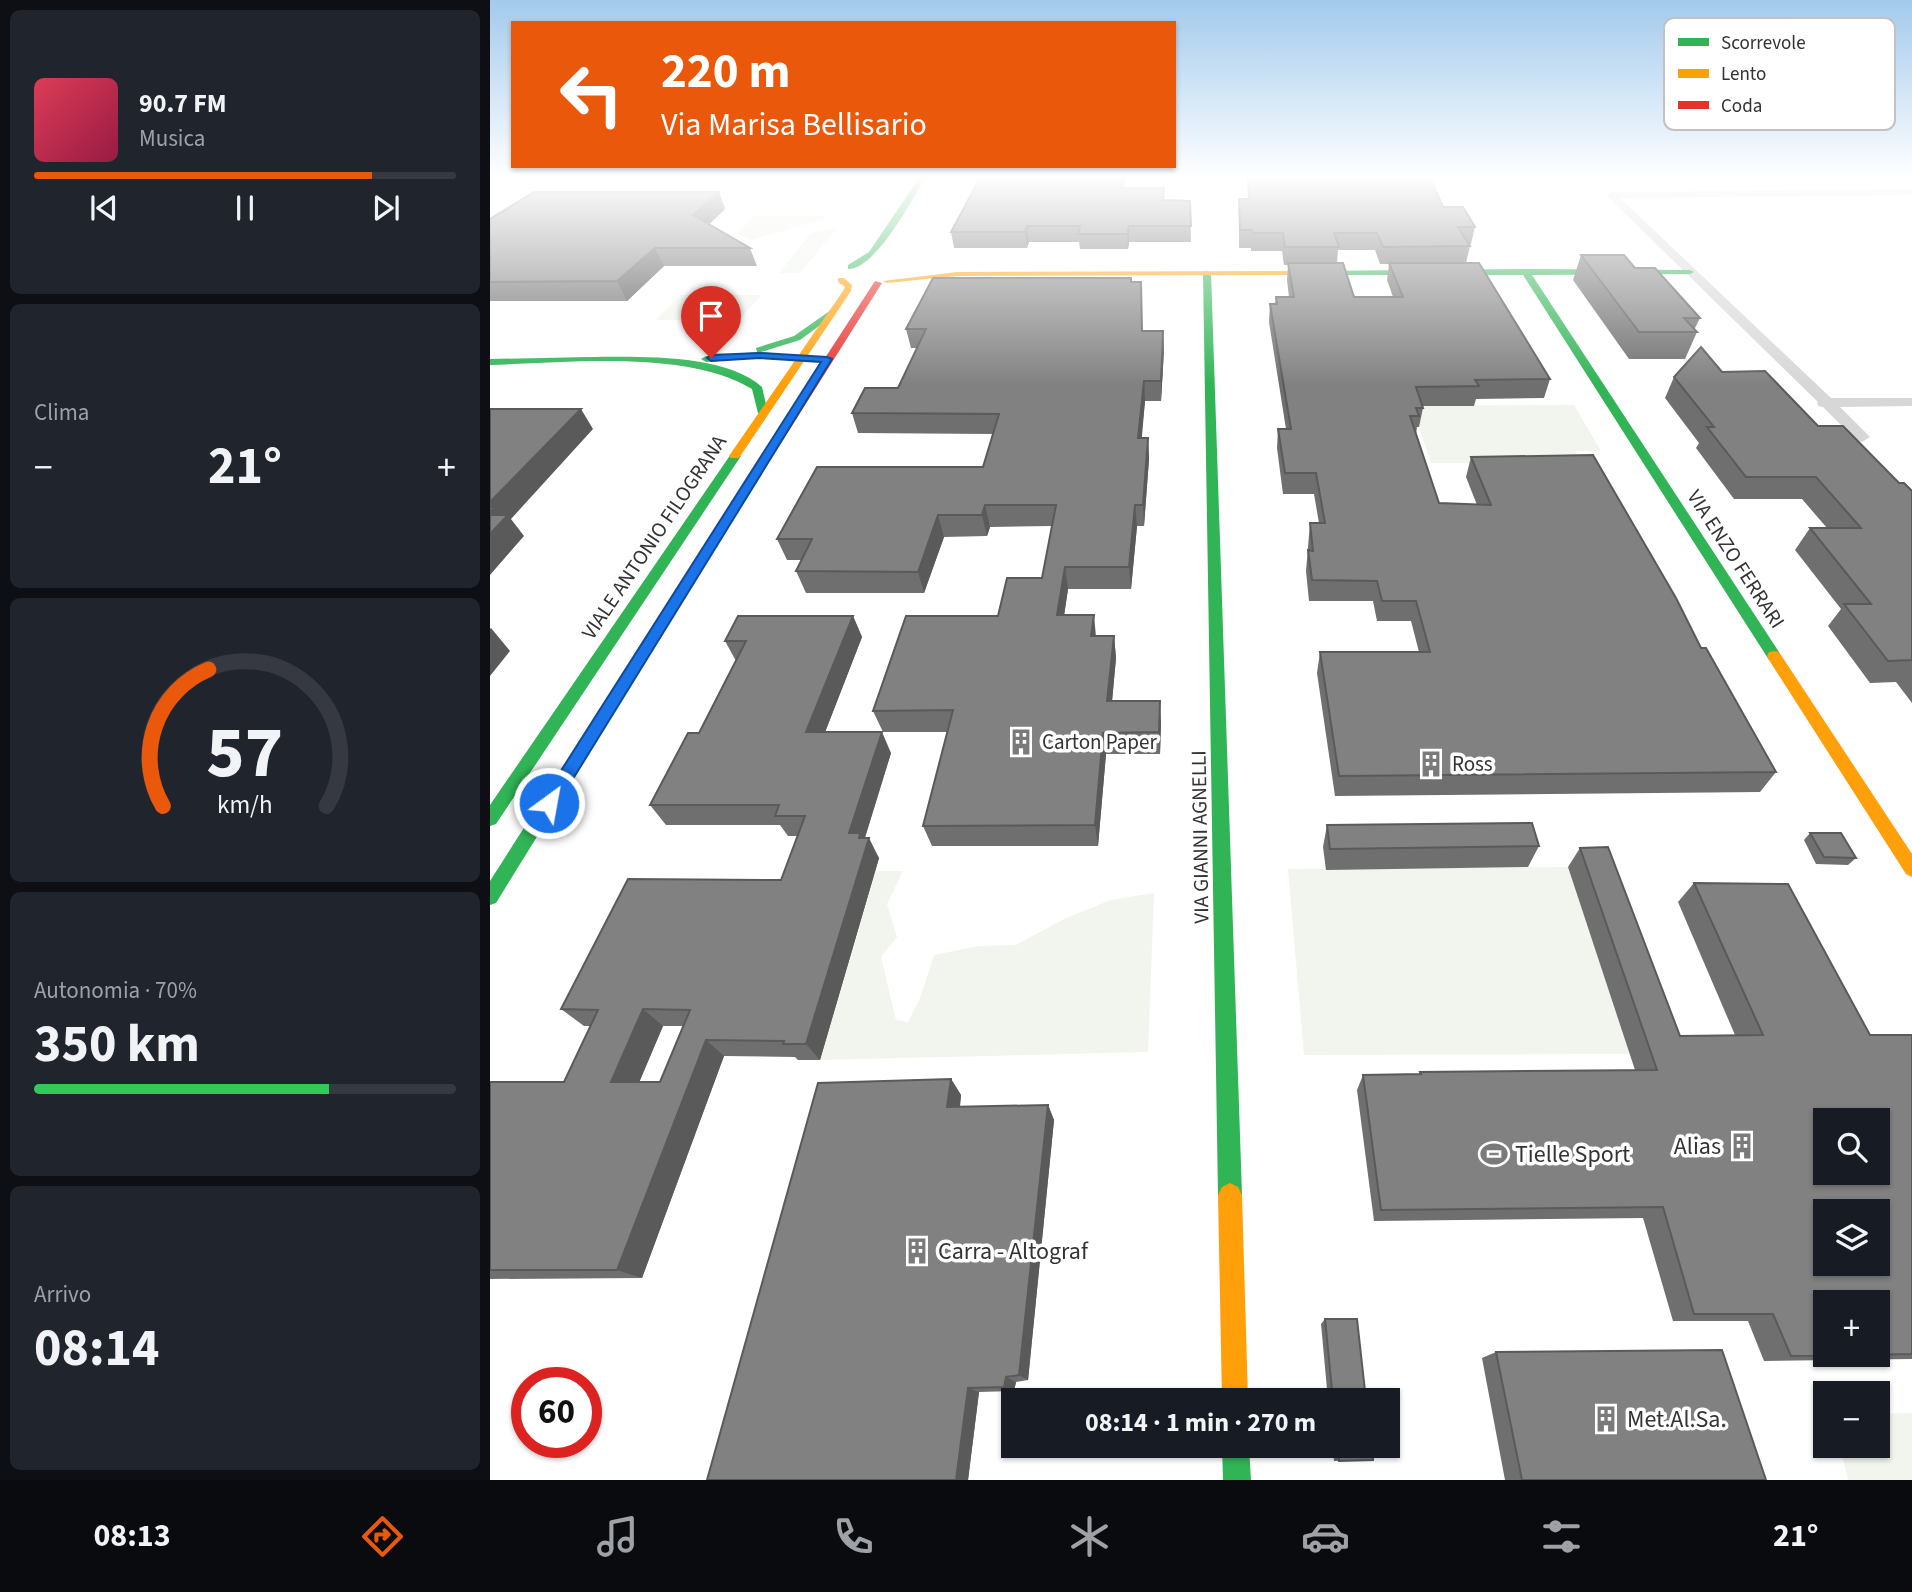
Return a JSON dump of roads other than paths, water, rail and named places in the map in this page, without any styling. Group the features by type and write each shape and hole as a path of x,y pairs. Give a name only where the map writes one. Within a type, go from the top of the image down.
{"street":[{"path":"846,274 872,254 877,247"},
{"path":"1664,247 1823,403 1862,437"},
{"path":"846,274 868,263 957,274"},
{"path":"490,897 827,359 883,282 899,271 890,264"},
{"name":"VIA ENZO FERRARI","path":"1525,271 1912,869"},
{"path":"846,274 860,285 957,274 1689,272"},
{"name":"VIA GIANNI AGNELLI","path":"1207,273 1235,1388"},
{"name":"VIALE ANTONIO FILOGRANA","path":"490,819 849,288 846,274"},
{"path":"732,356 797,338 831,313"},
{"path":"490,362 670,362 760,355 827,359"},
{"path":"670,362 715,367 770,365 799,359"},
{"path":"715,367 742,377 757,388 762,399 763,413"},
{"path":"1823,403 1912,402"},
{"path":"1236,1458 1237,1480"}],"place":[{"name":"Carton Paper","path":"1021,742"},
{"name":"Ross","path":"1431,764"},
{"name":"Alias","path":"1742,1146"},
{"name":"Tielle Sport","path":"1494,1154"},
{"name":"Carra - Altograf","path":"917,1251"},
{"name":"Met.Al.Sa.","path":"1606,1419"}]}
